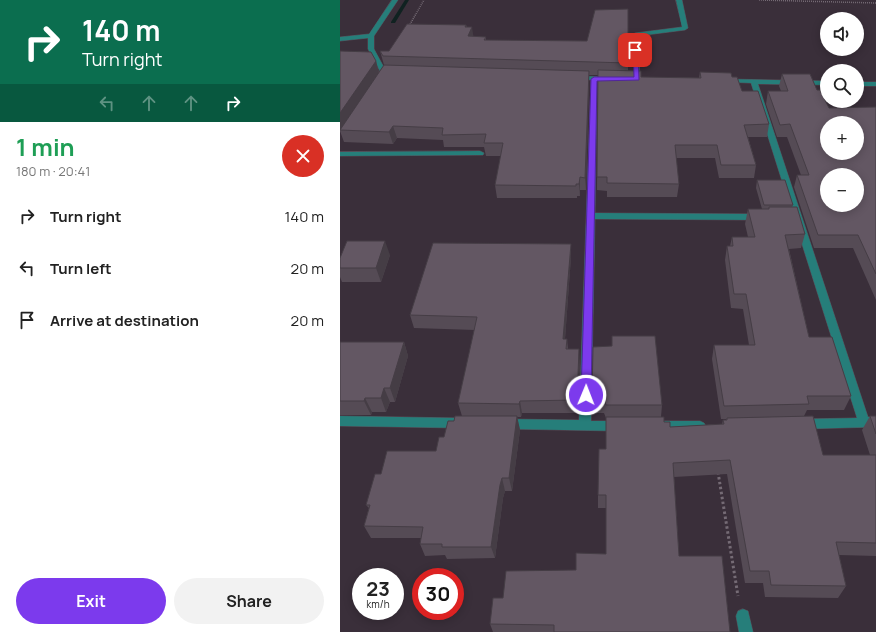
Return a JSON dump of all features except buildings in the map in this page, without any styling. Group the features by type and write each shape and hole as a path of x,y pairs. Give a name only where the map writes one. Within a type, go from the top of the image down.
{"street":[{"path":"384,73 371,49 373,33 395,0"},
{"path":"630,79 635,35 685,28 678,0"},
{"path":"340,39 373,33"},
{"path":"384,73 392,73"},
{"path":"376,85 384,73"},
{"path":"570,78 645,79"},
{"path":"585,425 594,79"},
{"path":"715,81 820,83"},
{"path":"754,82 794,217 864,422"},
{"path":"864,84 876,84"},
{"path":"340,154 480,153"},
{"path":"590,216 766,217"},
{"path":"340,421 474,423"},
{"path":"788,424 876,422"},
{"path":"498,424 632,426"},
{"path":"648,426 711,426"},
{"path":"743,616 746,632"}],"path":[{"path":"373,33 407,30 424,0"},
{"path":"759,0 876,3"},
{"path":"717,471 730,553 743,616"}],"waterway":[{"path":"393,22 407,0"}],"route":[{"path":"586,395 594,79 637,79 635,50"}]}
